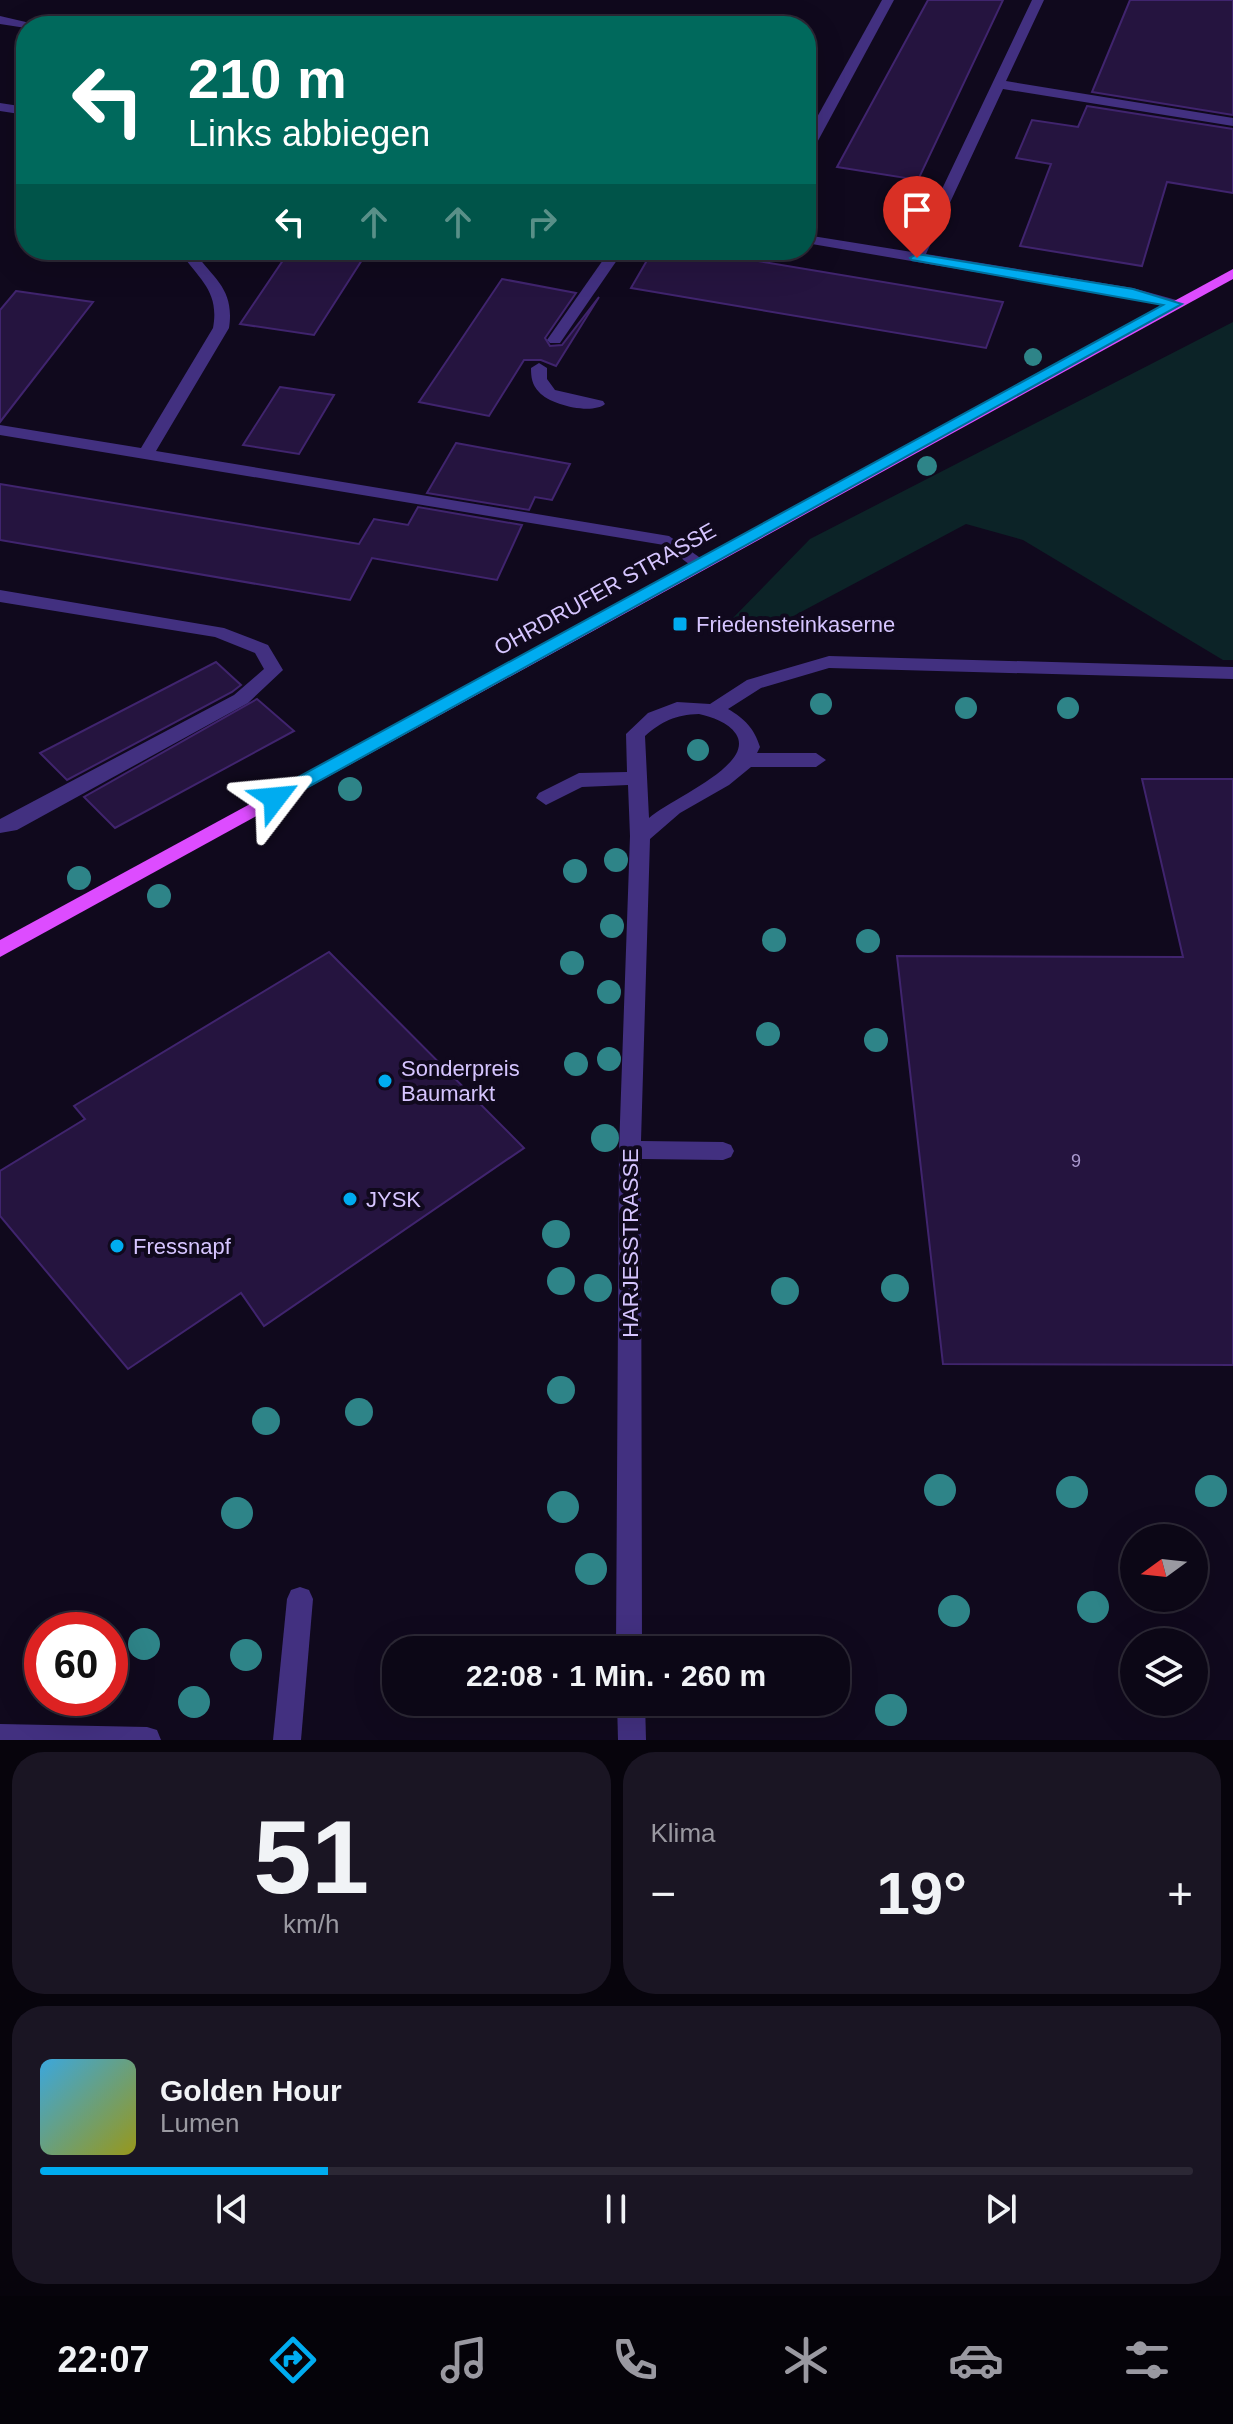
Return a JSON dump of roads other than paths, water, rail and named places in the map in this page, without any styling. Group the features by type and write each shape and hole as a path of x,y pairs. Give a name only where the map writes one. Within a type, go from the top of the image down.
{"main road":[{"name":"OHRDRUFER STRASSE","path":"0,949 1233,273"}],"street":[{"path":"816,132 888,0"},
{"path":"917,258 1038,0"},
{"path":"998,84 1233,122"},
{"path":"816,241 1133,293 1175,304"},
{"path":"146,454 221,328 226,310 224,296 194,260"},
{"path":"555,340 610,260"},
{"path":"539,368 538,376 547,392 559,399 597,404"},
{"path":"0,430 669,541 700,564"},
{"path":"0,596 218,632 262,649 274,670 241,699 10,825 0,826"},
{"path":"640,836 675,807 714,785 746,760 751,745 744,730 715,709 754,684 829,662 1233,673"},
{"name":"HARJESSTRASSE","path":"629,1636 630,1150 640,836 635,734 645,721 675,707 715,709"},
{"path":"746,760 816,760"},
{"path":"546,798 579,780 636,778"},
{"path":"630,1150 723,1151"},
{"path":"287,1740 300,1599"},
{"path":"631,1716 632,1740"},
{"path":"0,1737 147,1740"}],"place":[{"name":"Friedensteinkaserne","path":"680,624"},
{"name":"Sonderpreis Baumarkt","path":"385,1081"},
{"name":"JYSK","path":"350,1199"},
{"name":"Fressnapf","path":"117,1246"}]}
